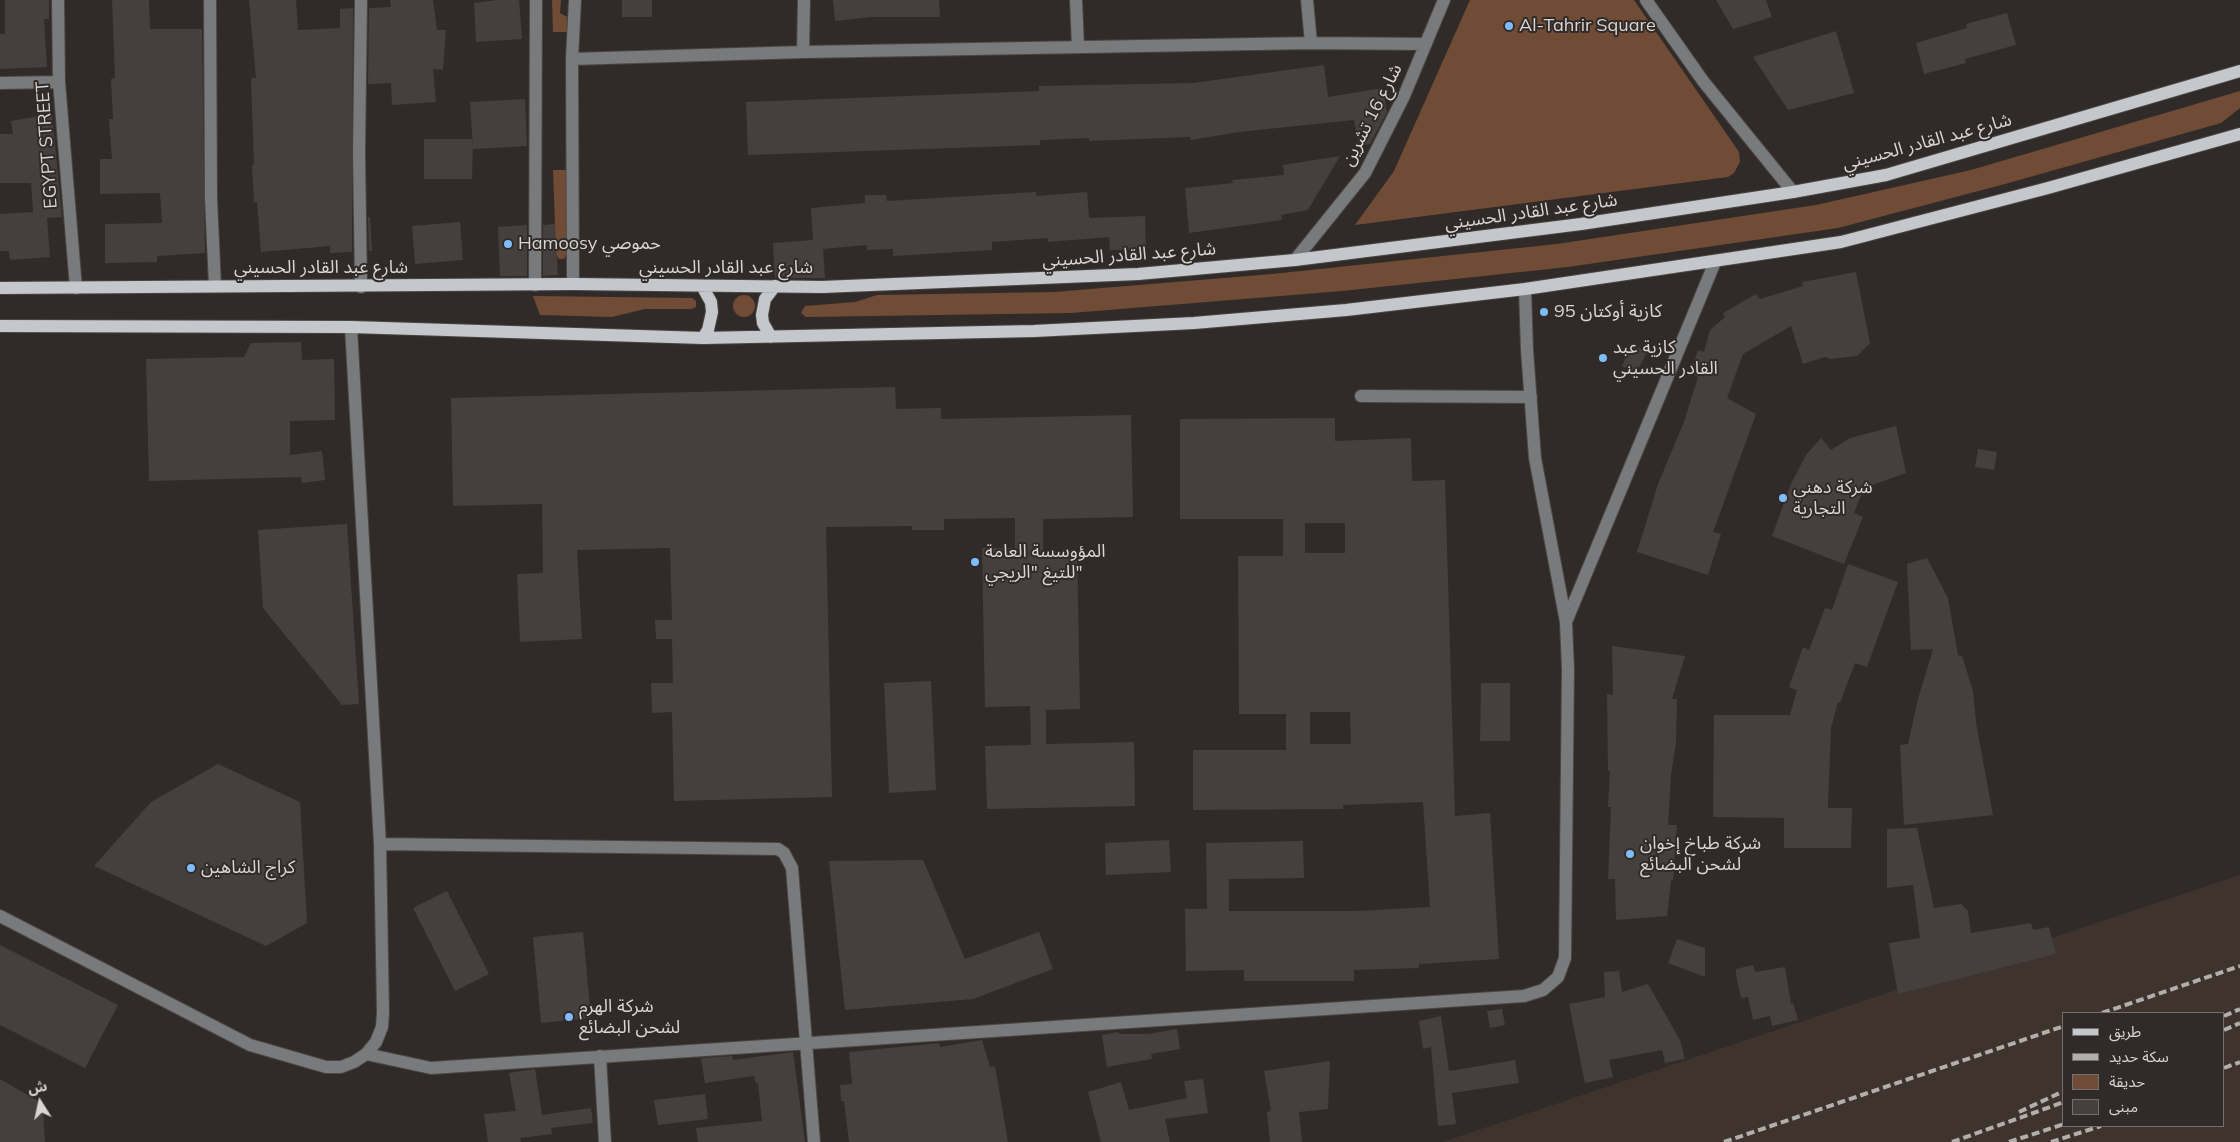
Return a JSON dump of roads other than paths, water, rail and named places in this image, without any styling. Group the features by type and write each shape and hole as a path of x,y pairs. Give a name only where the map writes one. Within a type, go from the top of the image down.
{"main road":[{"name":"شارع عبد القادر الحسيني","path":"0,288 361,287 573,284 822,287 1138,274 1295,260 1581,224 1793,192 1886,174 2240,71"},
{"path":"0,326 351,327 703,338 1034,331 1194,322 1346,310 1525,289 1841,242 2048,188 2240,134"},
{"path":"702,286 707,293 712,312 708,330 703,338"},
{"path":"771,337 763,323 762,315 765,299 775,286"}],"street":[{"name":"EGYPT STREET","path":"58,0 60,82 76,288"},
{"path":"210,0 211,199 215,286"},
{"path":"361,0 359,153 361,287"},
{"path":"535,285 536,0"},
{"path":"573,284 572,59 575,0"},
{"path":"803,52 804,0"},
{"path":"1076,0 1078,47"},
{"path":"1307,0 1311,43"},
{"name":"شارع 16 تشرين","path":"1295,260 1365,173 1404,96 1444,0"},
{"path":"1646,0 1703,81 1793,192"},
{"path":"572,59 803,52 1078,47 1311,43 1426,44"},
{"path":"0,83 60,82"},
{"path":"1566,622 1715,262"},
{"path":"366,1054 431,1068 600,1056 806,1045 1515,997 1543,990 1558,976 1565,958 1568,678 1566,622 1535,458 1525,289"},
{"path":"0,916 250,1045 326,1067 341,1067 354,1062 366,1054 376,1042 382,1028 383,1012 380,844 351,327"},
{"path":"1361,396 1531,397"},
{"path":"380,844 778,849 789,859 792,868 814,1142"},
{"path":"600,1056 605,1142"}],"railway":[{"path":"2105,1012 2240,966"},
{"path":"2225,1016 2240,1009"},
{"path":"2225,1030 2240,1023"},
{"path":"1724,1142 2062,1027"},
{"path":"2225,1068 2240,1062"},
{"path":"2019,1112 2062,1092"},
{"path":"1952,1142 2062,1103"},
{"path":"2009,1142 2062,1125"},
{"path":"2051,1142 2098,1127"}],"place":[{"name":"Al-Tahrir Square","path":"1509,26"},
{"name":"Hamoosy حموصي","path":"508,244"},
{"name":"كازية أوكتان 95","path":"1544,312"},
{"name":"كازية عبد القادر الحسيني","path":"1603,358"},
{"name":"شركة دهني التجارية","path":"1783,498"},
{"name":"المؤوسسة العامة للتيغ \"الريجي\"","path":"975,562"},
{"name":"شركة طباخ إخوان لشحن البضائع","path":"1630,854"},
{"name":"كراج الشاهين","path":"191,868"},
{"name":"شركة الهرم لشحن البضائع","path":"569,1017"}]}
